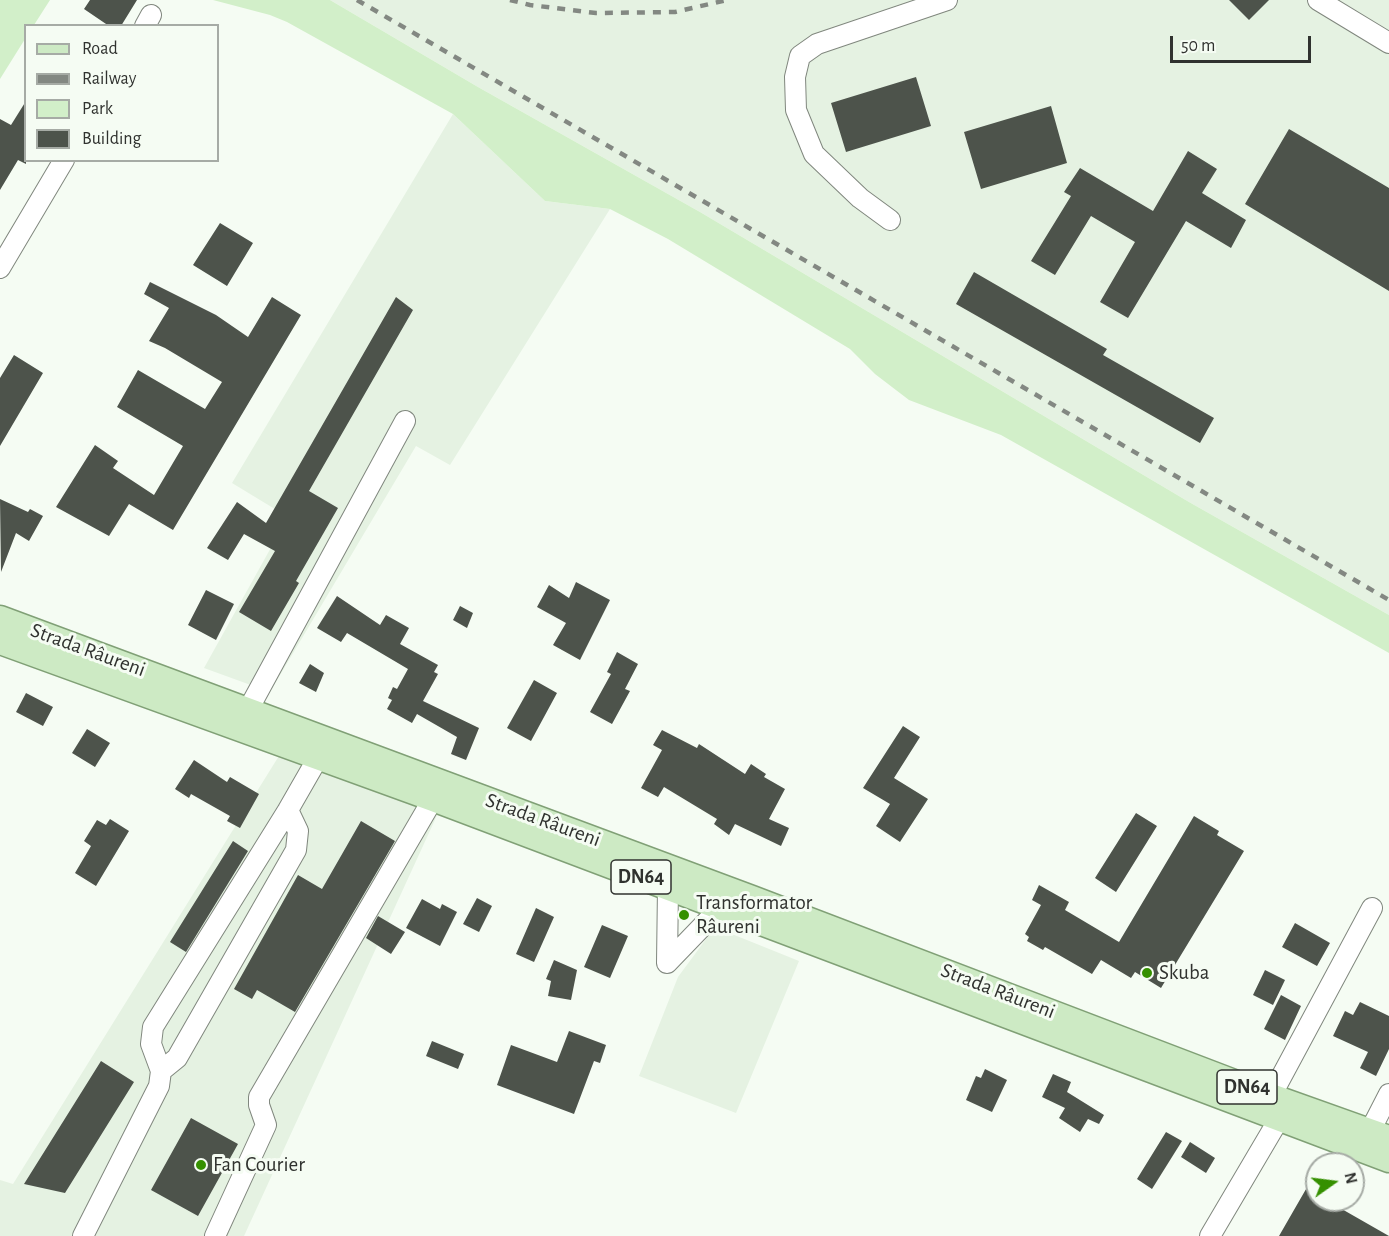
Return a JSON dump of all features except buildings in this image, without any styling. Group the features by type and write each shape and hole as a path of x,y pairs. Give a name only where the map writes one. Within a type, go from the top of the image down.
{"main road":[{"name":"Strada Râureni","path":"0,618 752,898 1371,1132"},
{"name":"Strada Râureni","path":"0,642 319,756 1389,1160"}],"street":[{"path":"890,220 860,198 814,154 796,110 795,78 800,56 817,44 947,0"},
{"path":"1318,0 1389,43"},
{"path":"0,268 63,162"},
{"path":"248,710 405,421"},
{"path":"83,1236 159,1086 161,1071 151,1044 153,1027 319,756"},
{"path":"215,1236 266,1125 259,1106 259,1097 433,799"},
{"path":"161,1071 177,1058 296,850 298,831 288,810"},
{"path":"668,887 666,963 721,907"},
{"path":"1271,1096 1372,908"},
{"path":"1210,1072 1225,1088 1271,1104 1279,1119"},
{"path":"1210,1236 1279,1119 1289,1113 1341,1130 1371,1132 1389,1094"}],"shaded area":[{"path":"330,0 1389,0 1389,615 1189,502 700,212 478,87"},
{"path":"453,114 545,201 610,209 450,465 416,446 270,692 204,668 288,517 232,483"},
{"path":"282,751 439,811 244,1236 0,1236 0,1180 13,1184"},
{"path":"722,930 799,961 736,1113 639,1076 678,977 712,931"}],"green space":[{"path":"0,0 50,0 35,24 24,24 24,41 0,79"},
{"path":"213,0 330,0 478,87 700,212 1189,502 1389,615 1389,653 1001,435 909,400 875,374 850,349 668,239 610,209 545,201 453,114 287,22 270,15"}],"railway":[{"path":"357,0 1389,600"},
{"path":"510,0 530,5 596,13 675,12 727,0"}],"place":[{"name":"Transformator Râureni","path":"684,915"},
{"name":"Skuba","path":"1147,973"},
{"name":"Fan Courier","path":"201,1165"}]}
